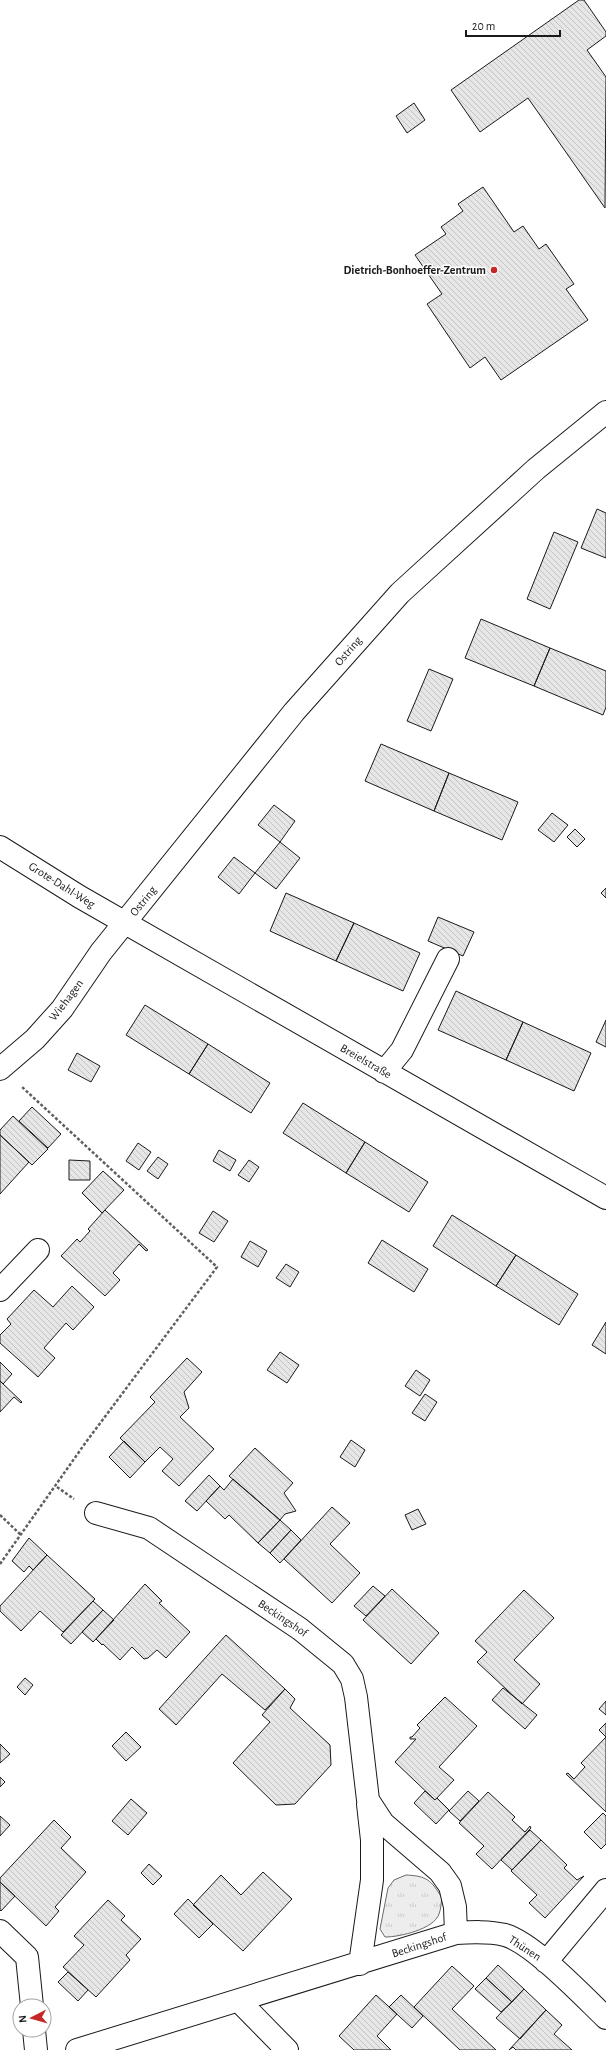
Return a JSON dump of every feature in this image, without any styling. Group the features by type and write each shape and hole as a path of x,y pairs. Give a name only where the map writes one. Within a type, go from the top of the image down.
{"street":[{"name":"Ostring","path":"125,923 294,712 400,593 536,469 606,412"},
{"name":"Grote-Dahl-Weg","path":"0,847 125,923"},
{"name":"Wiehagen","path":"1,1069 35,1039 62,1009 101,952 125,923"},
{"name":"Breielstraße","path":"125,923 606,1198"},
{"path":"384,1072 402,1050 448,959"},
{"path":"0,1290 38,1250"},
{"name":"Beckingshof","path":"96,1513 150,1528 300,1629 344,1664 352,1679 356,1697 372,1840 372,1880 360,1964"},
{"name":"Beckingshof","path":"78,2050 360,1964 456,1933 455,1907 450,1886 440,1872 383,1823 368,1800"},
{"name":"Thünen","path":"546,1962 606,1890"},
{"path":"0,1931 27,1957 31,1998"},
{"name":"Thünen","path":"456,1933 490,1932 506,1936 527,1947 546,1962 606,2018"},
{"path":"238,2001 286,2050"},
{"path":"35,2038 36,2050"}],"path":[{"path":"0,1564 86,1442 217,1267 1,1069"},
{"path":"0,1515 21,1535"}],"green space":[{"path":"406,1875 424,1878 435,1887 442,1898 440,1912 431,1924 424,1928 399,1936 385,1937 380,1929 388,1888 394,1880"}],"building":[{"path":"579,0 584,0 606,32 606,36 587,50 606,77 605,208 528,98 480,132 451,90"},
{"path":"414,103 425,120 407,133 396,116"},
{"name":"Dietrich-Bonhoeffer-Zentrum","path":"483,187 514,232 523,226 539,249 546,244 574,284 566,289 588,320 501,380 485,357 470,368 427,304 442,294 415,255 446,234 441,227 463,211 458,204"},
{"path":"597,509 606,513 606,558 581,548"},
{"path":"554,532 578,542 550,609 527,599"},
{"path":"481,619 550,648 534,686 465,658"},
{"path":"550,648 606,671 606,707 603,715 534,686"},
{"path":"429,669 453,679 431,731 407,721"},
{"path":"381,744 449,773 434,811 365,781"},
{"path":"449,773 518,802 502,840 434,811"},
{"path":"274,805 295,821 280,842 258,825"},
{"path":"552,813 568,825 554,842 538,830"},
{"path":"575,829 585,839 577,847 567,837"},
{"path":"280,842 300,858 276,889 255,873"},
{"path":"234,857 255,873 239,894 218,877"},
{"path":"606,888 606,898 601,893"},
{"path":"286,893 354,923 336,961 270,931"},
{"path":"438,917 474,932 463,956 428,941"},
{"path":"354,923 420,953 403,991 336,961"},
{"path":"456,991 523,1022 506,1060 438,1030"},
{"path":"145,1005 208,1044 189,1074 126,1035"},
{"path":"606,1020 606,1047 596,1042"},
{"path":"523,1022 591,1053 574,1091 506,1060"},
{"path":"208,1044 270,1083 251,1113 189,1074"},
{"path":"77,1053 100,1066 91,1082 68,1070"},
{"path":"303,1103 365,1142 346,1173 283,1133"},
{"path":"32,1107 61,1134 48,1148 19,1121"},
{"path":"13,1116 48,1149 32,1165 0,1135 0,1130"},
{"path":"0,1135 29,1162 0,1194"},
{"path":"365,1142 428,1182 409,1212 346,1173"},
{"path":"138,1143 151,1152 139,1170 126,1161"},
{"path":"219,1150 236,1160 230,1171 213,1161"},
{"path":"158,1157 168,1164 158,1179 147,1171"},
{"path":"69,1160 90,1161 90,1180 69,1180"},
{"path":"249,1160 259,1167 249,1182 238,1175"},
{"path":"103,1171 124,1190 102,1213 82,1193"},
{"path":"105,1210 148,1250 146,1251 139,1244 113,1273 120,1280 105,1296 61,1256 77,1239 80,1242 90,1231 88,1229"},
{"path":"213,1211 228,1221 214,1242 199,1233"},
{"path":"452,1215 516,1255 496,1286 433,1246"},
{"path":"382,1240 428,1269 414,1292 368,1263"},
{"path":"250,1241 267,1251 258,1267 241,1257"},
{"path":"516,1255 578,1294 559,1325 496,1286"},
{"path":"286,1264 299,1272 290,1287 276,1278"},
{"path":"72,1286 94,1307 73,1330 66,1323 44,1348 55,1358 38,1377 0,1343 0,1335 11,1324 7,1319 34,1290 53,1307"},
{"path":"606,1322 606,1354 592,1345"},
{"path":"280,1352 299,1365 287,1383 267,1370"},
{"path":"187,1358 202,1372 184,1392 189,1408 180,1417 214,1449 179,1486 162,1471 173,1459 160,1447 145,1462 120,1438 155,1402 150,1397"},
{"path":"0,1362 12,1374 3,1384 0,1381"},
{"path":"416,1370 430,1380 420,1396 405,1386"},
{"path":"0,1381 22,1402 21,1403 14,1397 0,1412"},
{"path":"425,1394 437,1402 425,1421 412,1413"},
{"path":"351,1440 365,1450 355,1467 340,1457"},
{"path":"124,1441 145,1462 130,1478 109,1457"},
{"path":"255,1448 293,1483 284,1493 296,1511 285,1514 280,1520 229,1476"},
{"path":"209,1475 220,1486 197,1511 185,1501"},
{"path":"233,1479 280,1520 258,1543 229,1515 225,1519 206,1501 220,1486 224,1490"},
{"path":"332,1507 350,1523 330,1544 360,1573 332,1603 284,1559"},
{"path":"418,1509 426,1524 412,1530 405,1515"},
{"path":"280,1520 291,1530 270,1553 258,1543"},
{"path":"291,1530 301,1540 280,1563 270,1553"},
{"path":"29,1538 47,1555 33,1570 29,1566 24,1572 12,1561"},
{"path":"47,1555 95,1599 63,1632 40,1611 21,1631 0,1611 0,1606"},
{"path":"145,1584 162,1601 159,1603 190,1632 166,1658 157,1650 148,1658 144,1659 132,1647 120,1660 96,1639"},
{"path":"373,1586 385,1596 366,1616 354,1606"},
{"path":"392,1589 439,1633 411,1664 363,1620"},
{"path":"524,1590 554,1618 514,1660 540,1684 522,1704 477,1662 487,1652 475,1641"},
{"path":"93,1601 103,1610 71,1644 61,1635"},
{"path":"103,1610 114,1620 93,1642 82,1632"},
{"path":"226,1635 285,1689 265,1710 222,1674 176,1725 159,1709"},
{"path":"25,1678 33,1685 25,1695 17,1687"},
{"path":"503,1688 537,1715 525,1729 492,1700"},
{"path":"285,1689 295,1699 290,1708 330,1745 331,1765 295,1804 276,1805 233,1763 270,1722 262,1715"},
{"path":"445,1697 477,1726 439,1767 454,1780 435,1800 395,1762 416,1739 410,1739 410,1737 412,1737 420,1728 417,1725"},
{"path":"606,1701 606,1715 599,1709"},
{"path":"606,1723 606,1737 599,1730"},
{"path":"126,1732 141,1747 126,1761 112,1746"},
{"path":"606,1737 606,1812 566,1774 568,1773 574,1779 585,1767 581,1763"},
{"path":"0,1744 10,1754 0,1763"},
{"path":"0,1777 5,1782 0,1787"},
{"path":"425,1791 435,1800 437,1798 449,1810 436,1824 414,1803"},
{"path":"468,1791 479,1801 460,1821 449,1811"},
{"path":"488,1792 515,1817 512,1820 525,1832 530,1826 531,1828 492,1869 476,1854 484,1846 459,1823"},
{"path":"131,1799 147,1813 128,1835 112,1821"},
{"path":"603,1813 606,1816 606,1844 601,1849 584,1832"},
{"path":"0,1816 10,1825 0,1836"},
{"path":"54,1820 71,1837 61,1848 86,1872 55,1907 59,1911 46,1926 0,1882 0,1878"},
{"path":"530,1830 541,1840 512,1870 501,1860"},
{"path":"541,1840 567,1865 564,1868 577,1880 584,1876 545,1918 529,1903 537,1895 511,1871"},
{"path":"149,1864 162,1876 153,1885 141,1873"},
{"path":"263,1872 292,1899 243,1951 193,1905 221,1875 241,1895"},
{"path":"0,1882 15,1896 1,1911 0,1910"},
{"path":"188,1899 213,1924 199,1938 174,1914"},
{"path":"108,1900 125,1916 121,1920 141,1939 126,1955 130,1960 96,1997 63,1967 84,1945 74,1936"},
{"path":"498,1965 524,1989 512,2002 486,1978"},
{"path":"452,1966 474,1986 452,2009 496,2050 460,2050 414,2007"},
{"path":"68,1972 88,1990 78,2001 58,1982"},
{"path":"486,1978 512,2002 501,2012 475,1989"},
{"path":"524,1989 546,2010 520,2039 496,2018"},
{"path":"376,1995 397,2014 377,2036 391,2050 354,2050 339,2036"},
{"path":"401,1995 423,2016 412,2028 389,2007"},
{"path":"546,2010 562,2025 554,2034 572,2050 516,2050 513,2047 509,2050"}],"place":[{"name":"Dietrich-Bonhoeffer-Zentrum","path":"494,270"}]}
